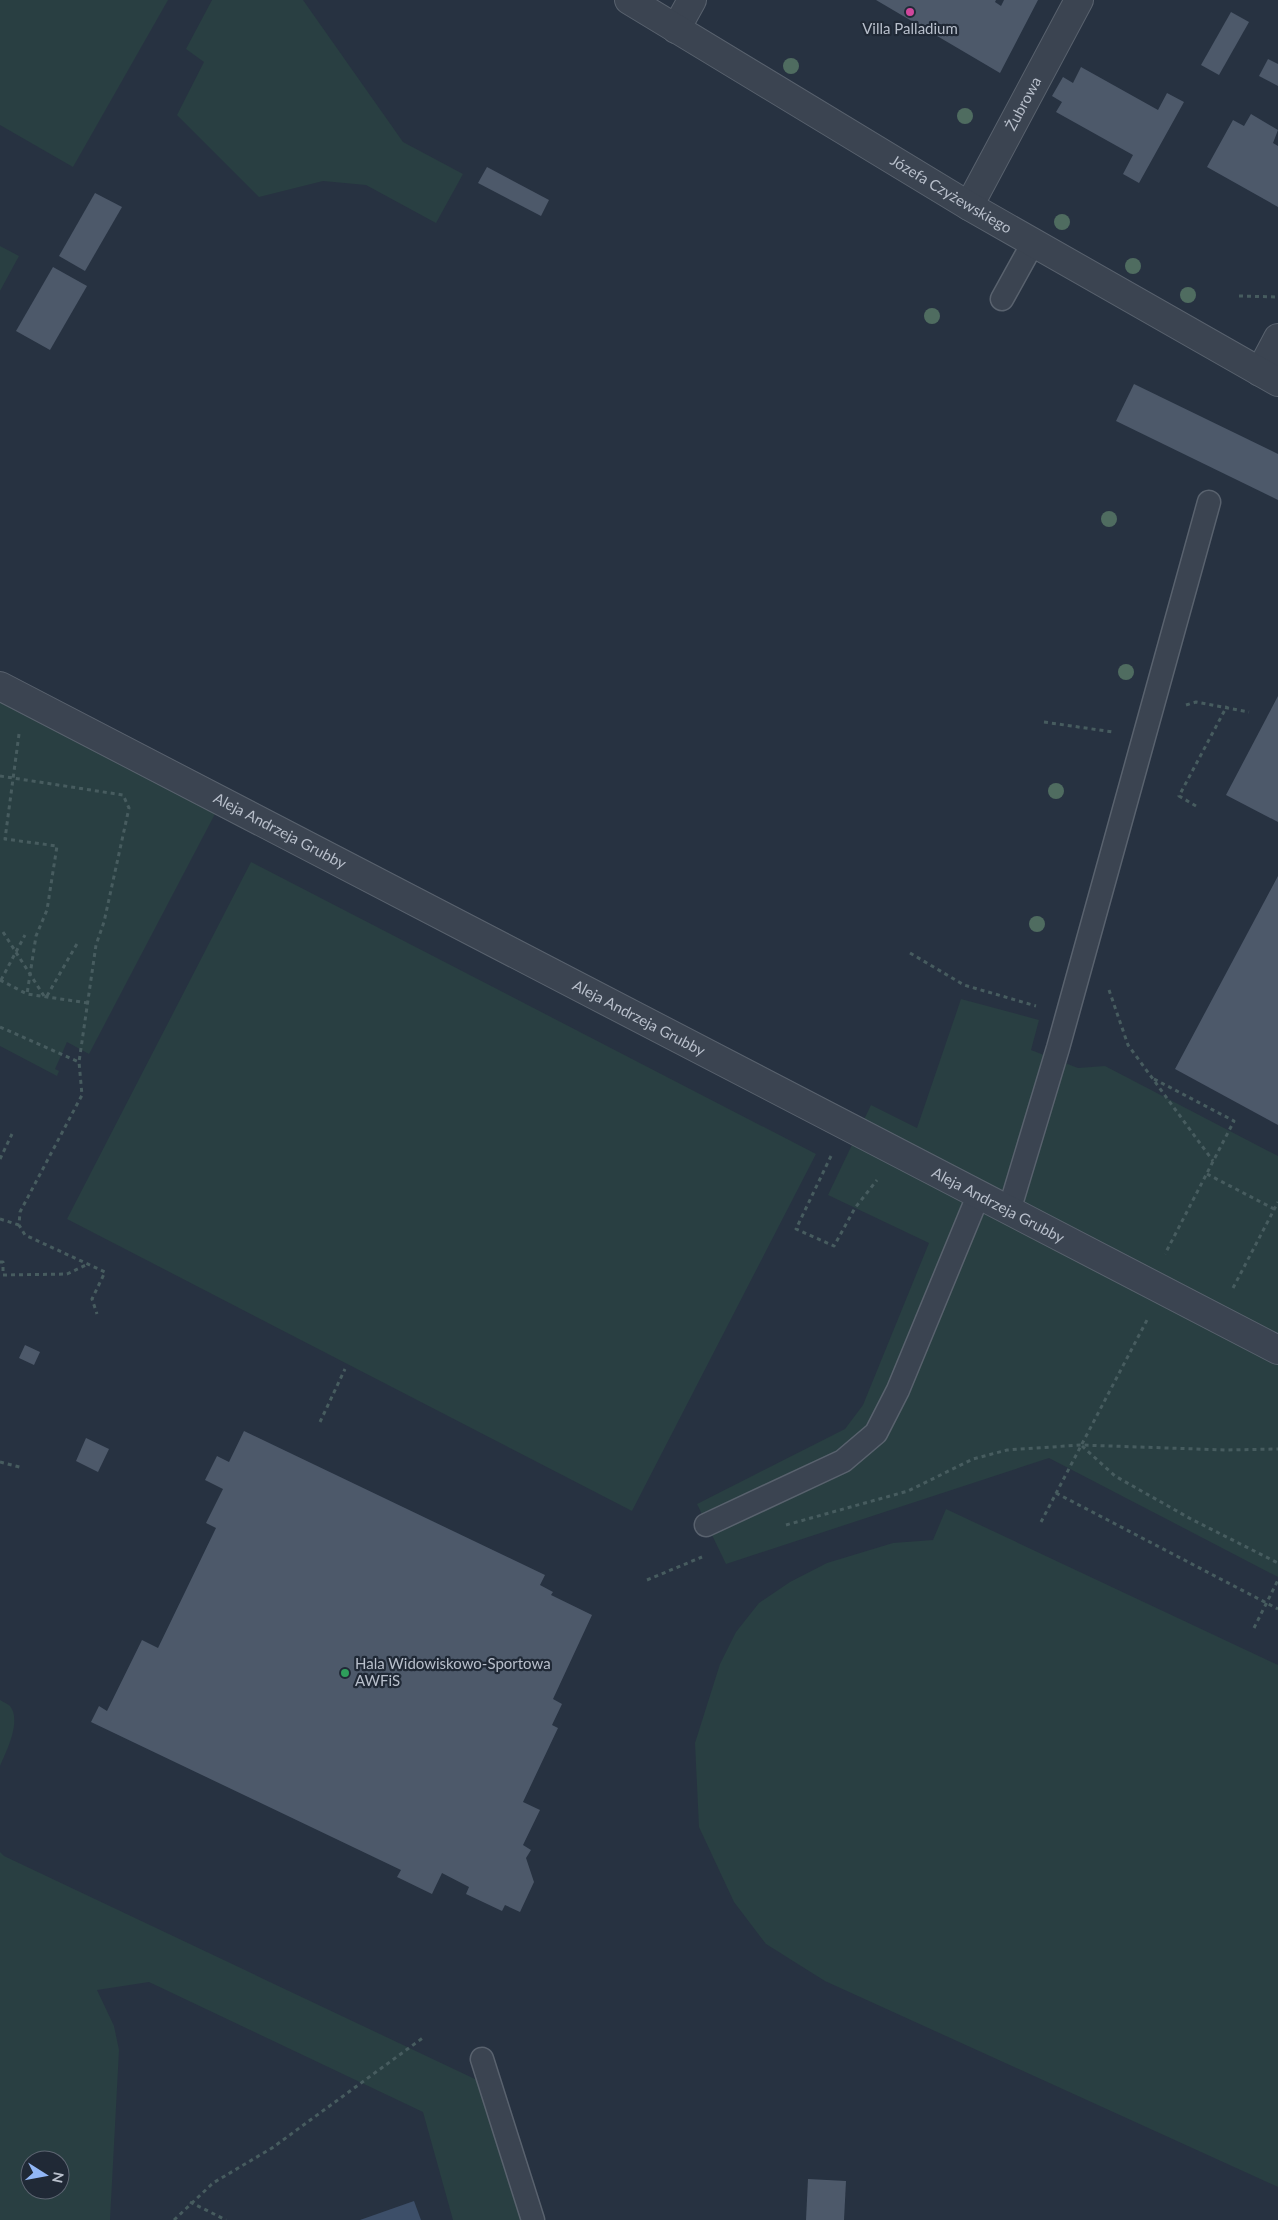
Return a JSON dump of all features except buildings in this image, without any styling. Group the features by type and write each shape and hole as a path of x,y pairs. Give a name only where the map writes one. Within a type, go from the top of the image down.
{"street":[{"name":"Józefa Czyżewskiego","path":"629,0 969,206 1269,377"},
{"path":"676,29 692,0"},
{"name":"Żubrowa","path":"969,206 1079,0"},
{"path":"1269,377 1278,338"},
{"name":"Aleja Andrzeja Grubby","path":"0,686 978,1196 1278,1350"}],"lane":[{"path":"1002,299 1033,243"},
{"path":"1009,1211 1067,1015 1209,502"},
{"path":"706,1525 843,1461 876,1433 898,1390 978,1196"},
{"path":"482,2059 533,2220"}],"path":[{"path":"1239,296 1278,297"},
{"path":"1196,806 1179,796 1227,706"},
{"path":"1044,722 1145,737"},
{"path":"19,732 5,839 57,846 47,910 36,936 26,994"},
{"path":"0,776 123,795 129,808 104,922 96,945 79,1062 82,1095 20,1212 19,1225 25,1235 105,1272 92,1299 97,1314"},
{"path":"3,932 45,996"},
{"path":"25,935 0,980 26,994 88,1003"},
{"path":"45,996 78,942"},
{"path":"910,953 964,985 1067,1015"},
{"path":"0,1027 79,1062"},
{"path":"1041,1522 1081,1445 1213,1161 1234,1121 1153,1079 1213,1161"},
{"path":"0,1159 12,1134"},
{"path":"823,1150 832,1154 796,1229 834,1246 855,1208"},
{"path":"1207,1174 1276,1210"},
{"path":"1217,1319 1276,1210 1278,1202"},
{"path":"0,1219 19,1225"},
{"path":"0,1262 3,1262 3,1275 12,1276 67,1274 88,1264"},
{"path":"320,1422 345,1369"},
{"path":"1081,1445 1115,1476 1191,1519 1278,1563"},
{"path":"778,1528 908,1491 972,1459 1008,1450 1081,1445 1225,1450 1278,1449"},
{"path":"0,1462 23,1468"},
{"path":"1056,1494 1278,1609"},
{"path":"648,1580 708,1555"},
{"path":"1254,1628 1278,1580"},
{"path":"174,2220 190,2202 213,2182 272,2148 424,2036"},
{"path":"190,2202 226,2220"}],"green space":[{"path":"0,0 168,0 73,167 0,125"},
{"path":"212,0 303,0 403,142 463,174 436,223 366,185 323,181 259,197 177,115 204,62 186,49"},
{"path":"0,246 19,256 0,291"},
{"path":"0,699 216,812 89,1054 67,1042 55,1069 59,1071 57,1076 0,1046"},
{"path":"251,862 816,1154 632,1511 67,1219"},
{"path":"961,999 1039,1020 1031,1050 1078,1068 1105,1066 1278,1156 1278,1577 1049,1458 726,1564 697,1504 845,1429 863,1405 929,1243 828,1195 871,1105 917,1128"},
{"path":"946,1509 1278,1665 1278,2187 825,1981 766,1944 734,1902 699,1827 695,1743 720,1664 736,1632 759,1603 790,1582 827,1563 893,1543 933,1540"},
{"path":"0,1700 10,1706 13,1712 14,1728 0,1766"},
{"path":"0,1852 4,1856 477,2080 521,2220 453,2220 423,2112 149,1982 97,1990 114,2026 119,2050 110,2220 0,2220"}],"water":[{"path":"414,2201 421,2220 360,2220"}],"place":[{"name":"Villa Palladium","path":"910,12"},
{"name":"Hala Widowiskowo-Sportowa AWFiS","path":"345,1673"}]}
